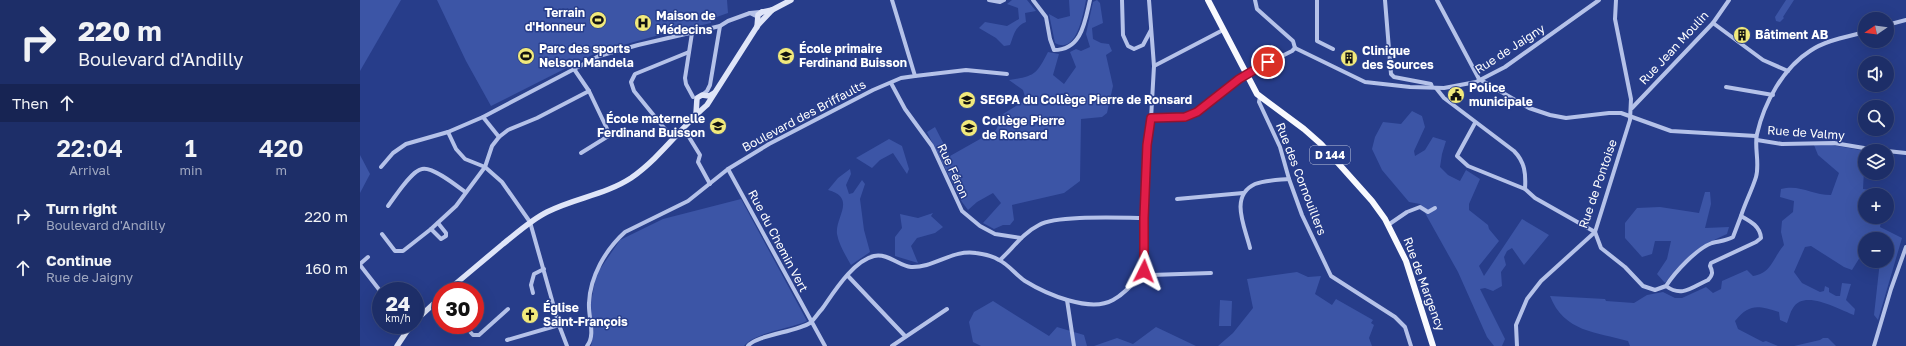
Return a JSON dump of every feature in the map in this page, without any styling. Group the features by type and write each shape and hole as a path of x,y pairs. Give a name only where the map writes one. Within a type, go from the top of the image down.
{"main road":[{"path":"700,99 714,93 756,29 761,16 791,0"},
{"name":"D 144","path":"1208,0 1246,74"},
{"name":"Rue de Margency","path":"1246,74 1260,97 1304,129 1321,144 1372,201 1388,225 1406,261 1433,346"},
{"path":"459,282 530,222 551,210 607,190 624,182 645,167 703,108 698,107 700,99"},
{"path":"696,115 700,99"},
{"path":"424,312 432,305"},
{"path":"397,346 405,334"}],"street":[{"path":"892,0 916,75"},
{"path":"989,0 1000,2 1004,0"},
{"path":"1033,0 1046,16 1050,39 1054,50 1062,50 1073,43 1080,36 1090,0"},
{"path":"1122,0 1123,35 1128,46 1134,49 1143,45 1152,28"},
{"path":"748,346 761,340 799,328 811,322 862,261 874,256 882,255 911,267 927,265 966,252 1000,260 1024,281 1067,300 1090,305 1109,302 1127,290 1144,271 1144,218 1147,145 1151,118 1154,66 1149,0"},
{"path":"1151,118 1185,117 1197,112 1246,74 1295,48 1293,41 1257,9 1255,0"},
{"path":"1317,0 1317,41 1332,49"},
{"path":"1385,0 1391,74 1394,77 1431,84 1444,98 1475,123 1514,151 1520,158 1525,169 1525,189"},
{"path":"1437,0 1480,80"},
{"name":"Rue de Jaigny","path":"1295,48 1300,52 1365,82 1410,88 1444,88 1475,83 1505,67 1599,0"},
{"name":"Rue de Pontoise","path":"1517,346 1516,325 1527,299 1541,281 1595,232 1630,117 1632,108 1615,19 1616,0"},
{"name":"Rue Jean Moulin","path":"1632,108 1713,23 1729,0"},
{"path":"381,167 393,153 406,144 448,132 483,117 599,56 638,45 720,26 728,21 750,13 761,16"},
{"path":"1894,24 1906,20"},
{"path":"1713,23 1763,60 1788,71"},
{"path":"692,33 686,84 700,99 710,85 720,26"},
{"path":"1154,66 1223,30"},
{"path":"1475,123 1457,156 1468,166 1525,189 1536,198 1595,232 1601,248 1625,267 1638,282 1650,289 1655,290 1666,286 1674,274 1688,260 1711,243 1733,237 1745,201 1756,176 1756,138 1764,111 1788,71 1810,50 1858,34"},
{"path":"673,139 634,91 631,82 635,74 689,52"},
{"path":"574,69 589,92 610,135 581,153"},
{"name":"Boulevard des Briffaults","path":"587,346 592,336 589,304 592,282 600,265 618,238 625,232 688,202 728,169 769,144 848,103 891,83 916,75 966,70 1007,74"},
{"name":"Rue de Valmy","path":"1480,80 1529,108 1550,115 1574,118 1609,112 1621,113 1671,131 1756,138 1782,144 1834,143 1858,147"},
{"name":"Rue Féron","path":"891,83 904,108 932,146 962,211 980,226 995,234 1005,237 1021,238"},
{"path":"1726,87 1773,95"},
{"path":"382,234 395,251 403,251 431,229 456,206 485,167 492,146 499,137 508,130 537,118 589,92"},
{"path":"1630,95 1634,102 1639,100"},
{"name":"Rue des Cornouillers","path":"1260,97 1259,102 1280,147 1289,179 1302,215 1331,276 1395,317 1404,327 1412,346"},
{"path":"483,117 499,137"},
{"path":"684,129 700,155 698,162 710,184"},
{"path":"448,132 456,149 465,159 485,167 502,182 530,222 559,325 567,346"},
{"path":"1894,152 1906,153"},
{"path":"388,206 412,176 422,168 430,169 465,192"},
{"name":"Rue du Chemin Vert","path":"728,169 825,346"},
{"path":"1177,199 1243,193 1256,184 1289,179"},
{"path":"1243,193 1239,204 1250,248"},
{"path":"1388,225 1407,212 1420,207 1428,212 1435,208"},
{"path":"1666,286 1674,292 1680,293 1708,280 1712,277 1713,271 1710,266 1711,263 1756,242 1761,238 1761,232 1755,225 1741,216"},
{"path":"1000,260 1021,238 1040,224 1054,221 1100,218 1144,218"},
{"path":"431,229 439,239 446,236 446,233 438,223"},
{"path":"1874,346 1889,295 1906,247"},
{"path":"368,256 360,264 374,282"},
{"path":"533,293 531,285 534,274 544,269"},
{"path":"1144,271 1151,275 1211,273"},
{"path":"848,276 905,336"},
{"path":"1067,300 1074,346"},
{"path":"484,331 508,309"},
{"path":"892,346 947,309"},
{"path":"508,340 559,325"},
{"path":"761,340 763,346"}],"shaded area":[{"path":"360,0 401,0 360,71"},
{"name":"Parc des sports Nelson Mandela","path":"437,0 727,0 728,13 711,19 711,23 659,35 598,52 491,106 466,61"},
{"path":"1012,0 1027,0 1036,11 1025,13 1026,22 1017,28 1010,45 1004,46 996,38 979,28 985,22 1007,26 1019,19 1018,8 1007,4"},
{"path":"1069,0 1086,0 1078,31 1069,43 1063,45 1055,43 1049,14 1058,19 1070,16"},
{"path":"1097,0 1100,3 1103,23 1092,28 1093,39 1101,43 1109,44 1112,51 1106,55 1113,86 1107,113 1102,117 1081,119 1080,181 1064,193 1012,205 1014,220 1010,225 1003,225 994,229 983,223 1001,203 993,193 977,202 968,210 962,202 927,132 935,127 950,156 996,130 1003,114 1026,100 1023,90 1009,80 1034,73 1048,52 1059,54 1053,75 1064,84 1076,67 1070,52 1076,49 1081,51 1090,47 1086,34 1093,2"},
{"path":"1786,0 1794,0 1783,17 1784,18 1780,22 1776,21 1775,17"},
{"path":"1412,111 1422,116 1425,127 1414,151 1415,156 1425,150 1433,137 1446,141 1440,167 1448,175 1460,181 1466,170 1480,179 1469,204 1469,210 1488,225 1489,229 1499,241 1479,266 1484,276 1522,219 1549,235 1524,265 1512,248 1507,251 1504,257 1506,265 1501,272 1502,286 1493,291 1485,288 1480,289 1505,339 1502,346 1494,346 1487,337 1458,272 1420,204 1409,202 1382,170 1372,149 1375,137 1383,122 1401,124"},
{"path":"889,139 902,146 909,169 907,174 893,153 880,160 872,168 856,158"},
{"path":"1814,145 1832,145 1858,150 1858,180 1863,180 1863,188 1858,188 1858,224 1881,224 1880,227 1890,232 1858,232 1858,260 1852,270 1844,267 1811,246 1805,247 1794,272 1802,283 1820,292 1824,291 1825,286 1829,288 1829,292 1836,296 1840,296 1842,283 1851,284 1846,300 1855,309 1854,315 1822,302 1805,300 1798,303 1793,308 1787,323 1780,320 1779,312 1760,307 1745,311 1735,321 1738,329 1763,342 1766,341 1778,346 1630,346 1628,341 1582,329 1572,324 1556,308 1550,296 1605,299 1606,301 1634,303 1647,295 1663,292 1675,298 1682,298 1706,287 1713,293 1721,289 1722,281 1747,270 1753,276 1764,272 1771,265 1784,245 1781,232 1782,221 1793,212 1794,201 1780,197 1781,189 1794,188 1824,195 1831,195 1839,173 1818,155"},
{"path":"360,155 370,174 360,193"},
{"path":"850,169 851,174 846,185 849,194 853,193 862,180 865,184 860,199 864,230 870,252 851,265 841,246 837,234 843,203 837,193 828,190 838,178"},
{"path":"1705,192 1710,192 1711,204 1705,228 1729,227 1727,234 1708,243 1692,254 1678,267 1665,283 1657,274 1667,259 1671,241 1655,241 1652,254 1642,257 1625,238 1625,223 1637,208 1660,207 1699,213"},
{"path":"741,199 807,321 756,337 744,346 591,346 591,303 596,275 620,240 663,219"},
{"path":"933,213 931,216 943,227 935,233 917,238 911,246 918,263 895,256 895,237 902,228 900,214 918,218"},
{"path":"1894,234 1902,238 1894,265"},
{"path":"1879,268 1893,268 1878,320 1874,315"},
{"path":"1297,272 1308,277 1321,276 1315,294 1332,305 1336,299 1373,320 1371,323 1374,325 1369,338 1372,346 1218,346 1233,333 1253,308 1247,279"},
{"path":"1220,300 1232,301 1231,326 1219,326"},
{"path":"993,301 1049,336 1057,327 1084,335 1087,346 981,346 973,342 969,322 974,312"},
{"path":"1156,327 1196,346 1094,346 1117,338 1133,344"},
{"path":"1823,338 1828,338 1836,346 1794,346 1820,340"}],"place":[{"name":"Terrain d'Honneur","path":"598,20"},
{"name":"Maison de Médecins","path":"643,23"},
{"name":"Bâtiment AB","path":"1742,35"},
{"name":"Parc des sports Nelson Mandela","path":"526,56"},
{"name":"École primaire Ferdinand Buisson","path":"786,56"},
{"name":"Clinique des Sources","path":"1349,58"},
{"name":"Police municipale","path":"1456,95"},
{"name":"SEGPA du Collège Pierre de Ronsard","path":"967,100"},
{"name":"École maternelle Ferdinand Buisson","path":"718,126"},
{"name":"Collège Pierre de Ronsard","path":"969,128"},
{"name":"Église Saint-François","path":"530,315"}],"route":[{"path":"1144,271 1144,218 1147,145 1151,118 1185,117 1197,112 1246,74 1268,62"}]}
